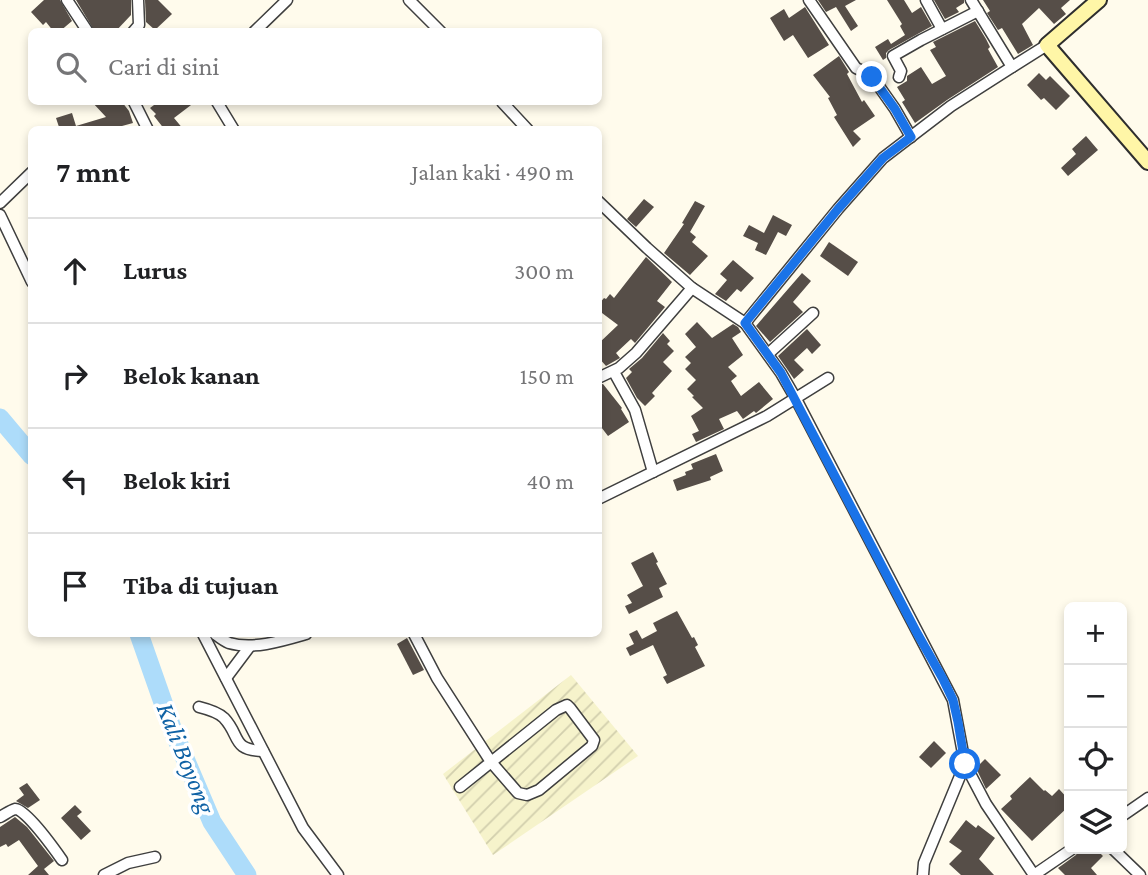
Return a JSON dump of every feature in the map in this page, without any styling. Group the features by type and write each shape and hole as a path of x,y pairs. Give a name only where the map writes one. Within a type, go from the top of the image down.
{"main road":[{"path":"1097,1 1047,45 1148,162"}],"street":[{"path":"67,0 85,28"},
{"path":"136,28 138,0"},
{"path":"258,28 287,0"},
{"path":"409,0 437,28"},
{"path":"809,0 856,68 870,75 911,137"},
{"path":"926,0 942,29"},
{"path":"971,0 1012,67"},
{"path":"899,77 901,72 893,57 978,11"},
{"path":"745,323 883,158 951,106 1047,45"},
{"path":"139,105 147,126"},
{"path":"219,105 232,126"},
{"path":"505,105 524,126"},
{"path":"0,203 28,176"},
{"path":"602,205 692,288 745,323 781,373 953,700 965,764 986,804 1034,875 1065,854"},
{"path":"0,215 28,274"},
{"path":"602,375 614,372 636,353 692,288"},
{"path":"768,355 813,313"},
{"path":"614,372 635,410 653,472"},
{"path":"602,497 768,416 828,378"},
{"path":"204,637 303,828 338,875"},
{"path":"219,637 226,643 250,646 271,638"},
{"path":"416,637 437,678 491,762 518,793 527,795 539,790 592,746 594,740 567,705 556,710 491,762 460,787"},
{"path":"226,678 250,646"},
{"path":"199,707 223,717 239,744 248,751 263,751"},
{"path":"923,875 925,863 965,764"},
{"path":"1127,813 1148,799"},
{"path":"0,817 14,809 21,810 62,860"},
{"path":"1118,854 1140,875"},
{"path":"104,875 128,863 155,857"}],"shaded area":[{"path":"571,675 638,756 493,855 443,774"}],"building":[{"path":"44,0 60,0 72,21 64,28 51,28 46,22 43,25 31,12"},
{"path":"76,0 131,0 131,15 119,28 93,28"},
{"path":"145,0 158,0 172,14 157,28 146,22"},
{"path":"818,0 856,0 845,6 858,26 851,31 836,7 826,12"},
{"path":"887,0 904,0 912,13 921,7 932,26 889,50 883,60 875,47 888,39 891,44 905,35 900,26 902,24"},
{"path":"934,0 964,0 964,3 956,8 959,12 945,19"},
{"path":"983,0 1070,0 1061,8 1066,14 1054,24 1039,8 1022,24 1033,45 1018,54 1002,28 998,30 987,13 990,11"},
{"path":"805,7 829,45 808,58 793,35 784,41 770,18 784,9 789,18"},
{"path":"975,21 998,67 915,123 902,102 905,100 897,87 921,67 932,84 946,76 930,50 936,47 933,42"},
{"path":"839,56 862,102 864,100 875,116 853,131 861,139 853,147 834,117 837,115 828,98 830,97 813,75"},
{"path":"1039,73 1046,80 1050,76 1070,96 1056,110 1044,98 1041,100 1027,85"},
{"path":"95,105 124,105 133,123 122,126 76,126 106,117"},
{"path":"154,105 191,105 174,118 181,126 162,126 150,108"},
{"path":"72,113 76,126 59,126 56,118"},
{"path":"1086,136 1098,150 1068,176 1061,168 1076,154 1072,149"},
{"path":"644,199 654,207 636,227 627,219"},
{"path":"695,201 705,206 690,232 696,237 692,242 708,256 690,275 664,253 684,224 682,223"},
{"path":"773,215 792,225 786,236 778,232 766,255 755,250 758,243 743,236 749,225 764,233"},
{"path":"829,242 858,262 848,276 820,256"},
{"path":"646,257 672,282 657,301 665,307 635,343 631,339 616,353 620,358 606,366 602,362 602,340 618,325 602,313 602,300 610,294 614,298"},
{"path":"733,260 754,278 741,292 737,289 726,301 715,294 727,280 720,274"},
{"path":"802,273 811,281 793,302 803,312 770,342 756,326"},
{"path":"697,322 712,338 733,324 738,327 741,332 732,338 743,355 728,367 737,376 731,381 741,396 759,382 773,399 756,413 754,411 743,419 737,411 719,419 724,429 696,442 692,434 699,431 691,416 703,408 687,389 696,380 685,369 691,363 685,357 696,347 685,334"},
{"path":"807,329 821,345 812,354 807,348 794,360 804,370 794,379 778,356"},
{"path":"663,333 670,341 667,344 674,351 663,362 672,371 652,393 655,396 645,406 637,398 626,378 632,372 629,369"},
{"path":"602,384 622,408 629,422 608,436 602,428"},
{"path":"716,454 723,471 710,477 711,480 677,491 673,480 693,469 691,464"},
{"path":"653,552 667,584 659,588 663,597 629,614 625,606 632,603 627,595 643,586 631,563"},
{"path":"677,611 692,638 694,637 698,645 695,647 705,666 667,684 663,677 667,675 653,645 630,656 626,648 634,644 629,634 637,630 642,639 657,631 653,623"},
{"path":"407,638 424,670 413,675 397,644"},
{"path":"934,741 946,753 931,768 919,757"},
{"path":"985,759 1001,775 986,789 976,768"},
{"path":"1030,777 1052,796 1059,789 1064,794 1064,811 1032,841 1001,809 1012,799 1010,796"},
{"path":"27,783 40,800 28,808 16,801 24,795 19,788"},
{"path":"75,805 82,812 77,816 91,831 81,840 61,818"},
{"path":"15,817 27,827 54,861 44,869 49,875 28,875 38,866 19,840 8,847 6,844 0,847 0,827"},
{"path":"966,820 995,838 979,859 994,875 961,875 949,864 962,851 949,842"},
{"path":"1101,854 1103,856 1091,868 1097,875 1065,875 1058,868 1076,855"}],"waterway":[{"name":"Kali Boyong","path":"0,418 28,451"},
{"name":"Kali Boyong","path":"140,637 172,728 212,822 247,875"}],"route":[{"path":"872,77 911,137 883,158 745,323 796,399 943,679 953,700 965,764"}]}
